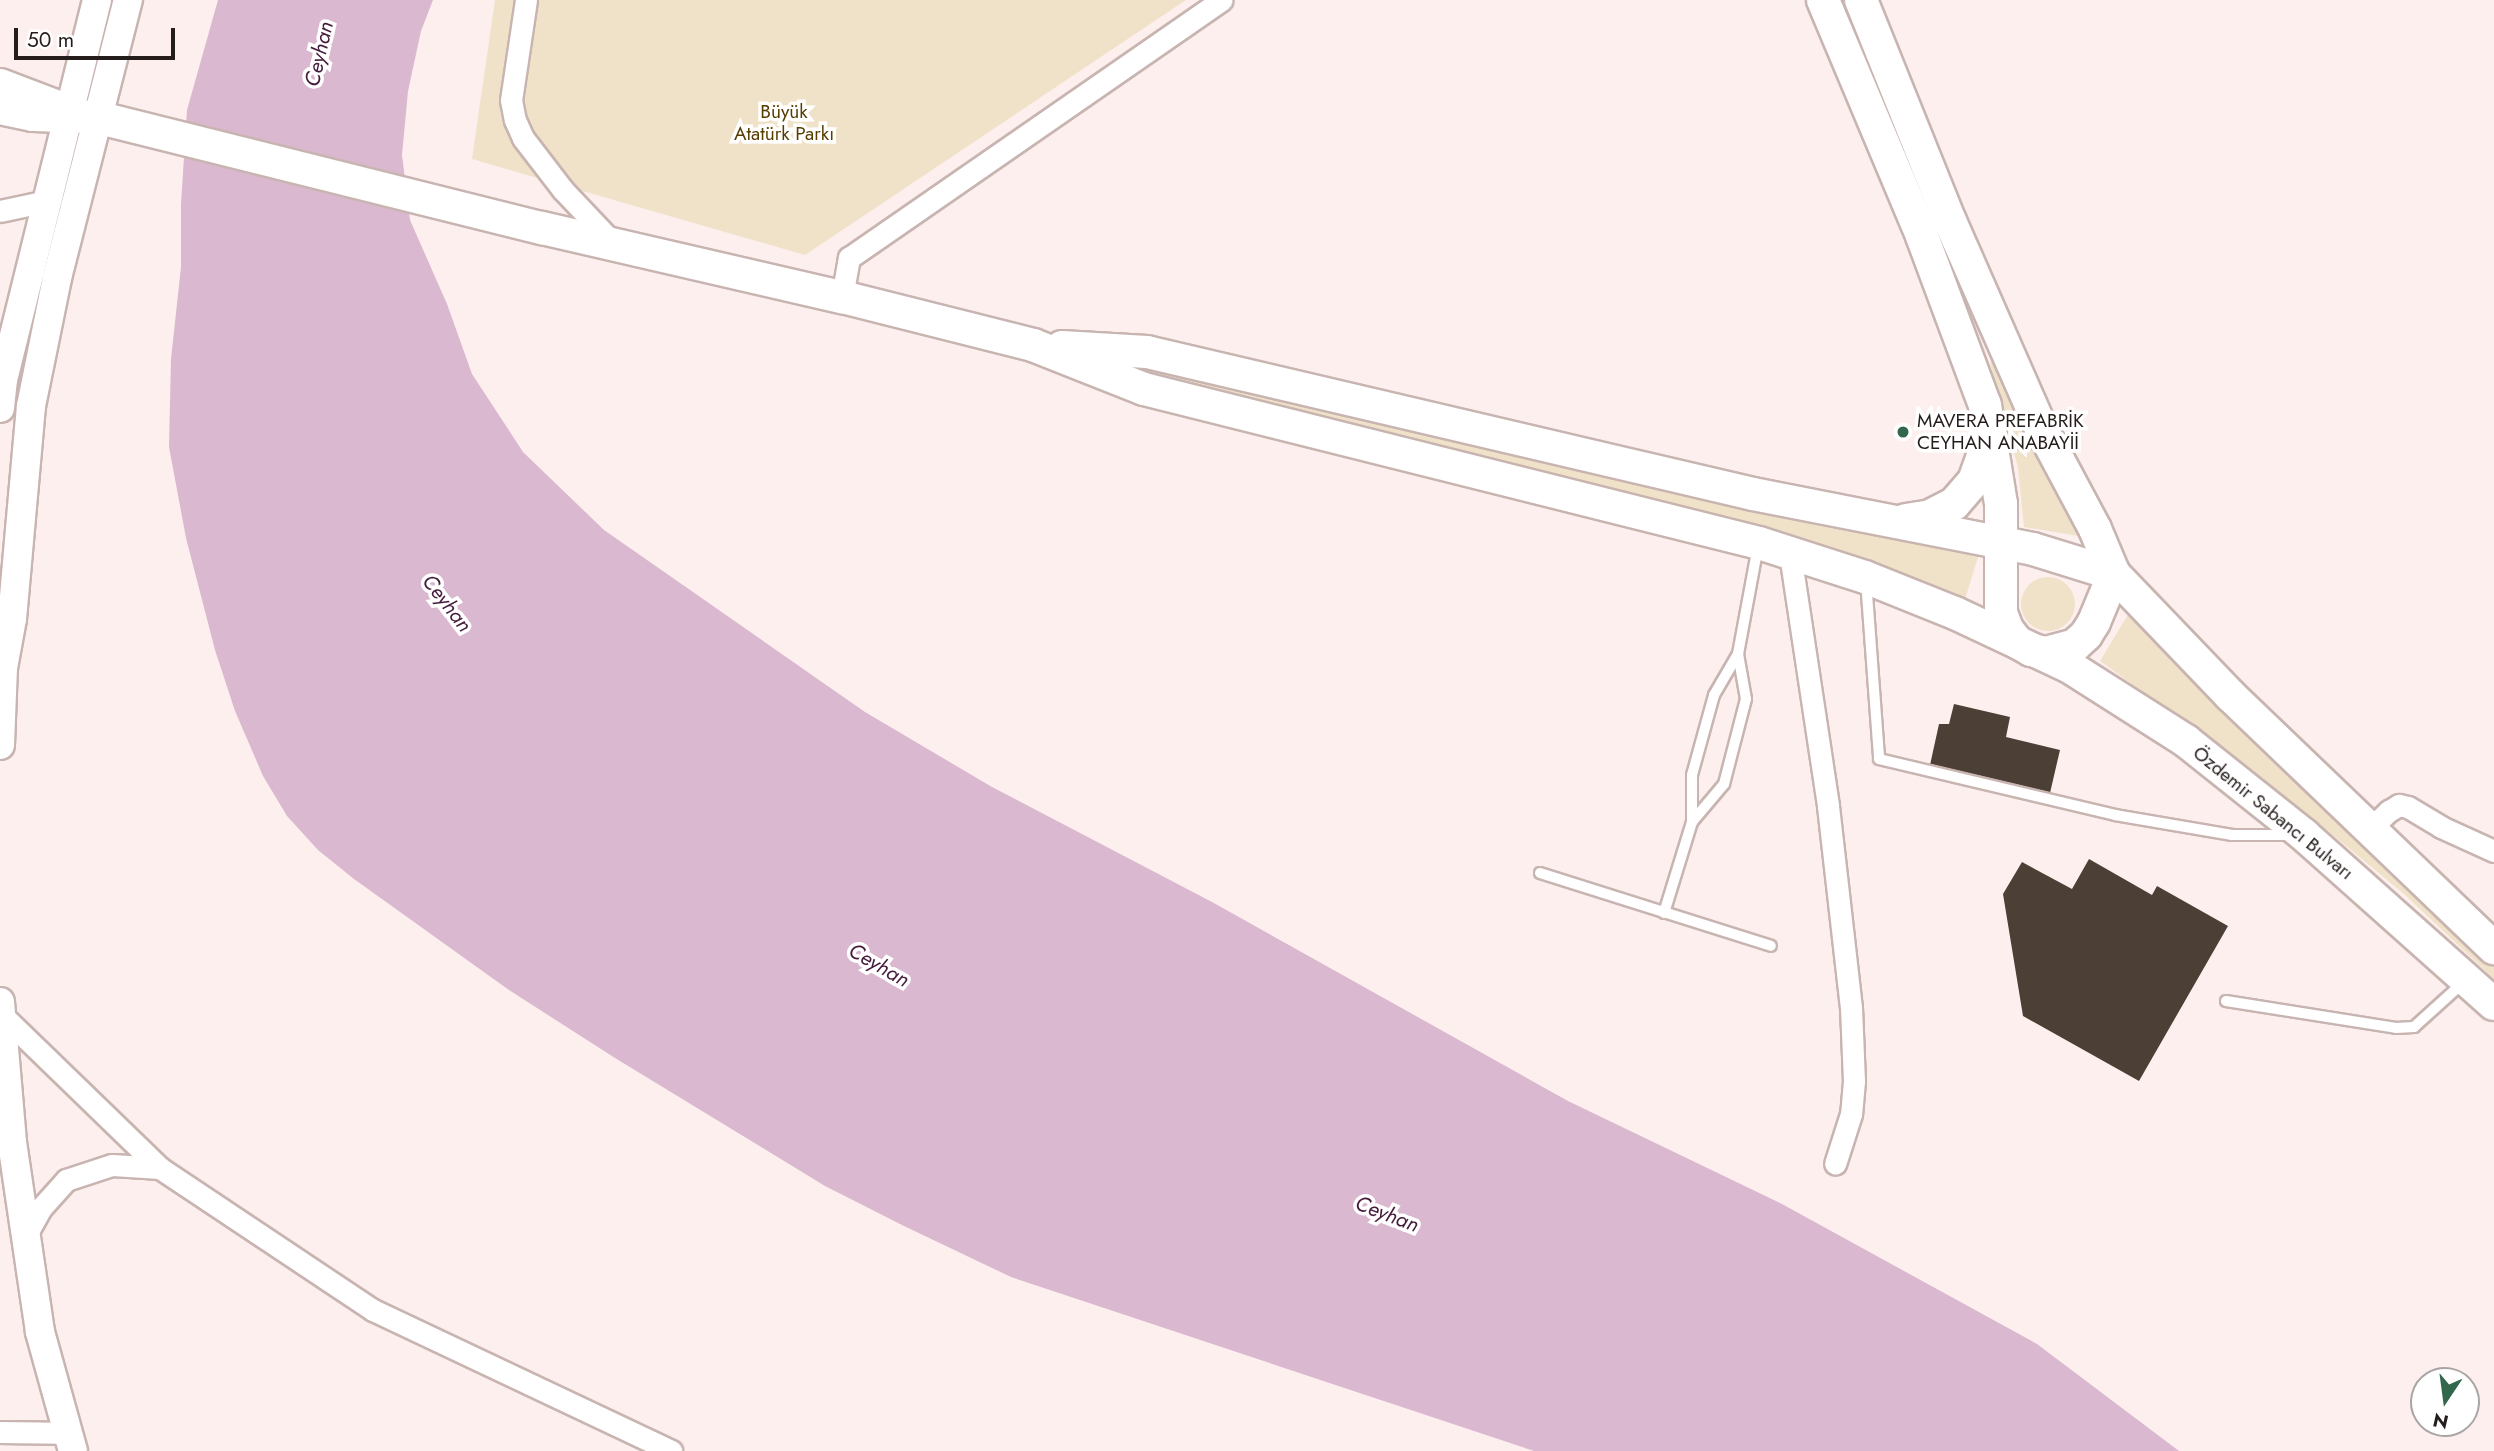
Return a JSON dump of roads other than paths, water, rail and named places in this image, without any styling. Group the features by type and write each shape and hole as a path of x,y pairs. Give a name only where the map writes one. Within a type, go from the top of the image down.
{"main road":[{"path":"1823,0 1964,344 1991,431 2001,504 2001,614 2007,629 2017,642 2031,650 2061,652 2087,635 2114,575"},
{"path":"1861,0 1950,221 2022,386 2095,529 2114,575 2230,695 2494,948"},
{"path":"0,85 82,116"},
{"path":"0,108 33,115 82,116 128,125 542,228 842,297 1033,345 1147,352 1876,521 2003,543 2088,564 2114,575"},
{"name":"Özdemir Sabancı Bulvarı","path":"1033,345 1144,389 1759,543 1865,577 1955,612 2100,684 2186,741 2304,835 2494,1004"},
{"path":"1876,521 1919,519 1954,504 1981,467 1991,431"}],"street":[{"path":"0,745 2,668 12,619 31,406 57,278 82,185 82,116 97,0"},
{"path":"0,408 3,380 47,201 128,0"},
{"path":"526,0 511,100 515,120 523,138 563,190 614,244"},
{"path":"842,297 849,258 1221,0"},
{"path":"0,211 47,201"},
{"path":"1790,554 1828,806 1851,1007 1854,1081 1851,1114 1835,1164"},
{"path":"2369,830 2399,805 2408,807 2441,827 2494,851"},
{"path":"0,1432 70,1442 40,1332 26,1234 6,1143 1,1008"},
{"path":"1,1008 160,1168 373,1310 671,1451"},
{"path":"26,1234 41,1208 66,1180 112,1165 160,1168"}],"lane":[{"path":"1664,913 1692,822 1692,775 1706,722 1714,695 1738,654 1759,543"},
{"path":"1865,577 1879,759 2115,815 2232,835 2304,835"},
{"path":"1692,822 1724,784 1746,699 1738,654"},
{"path":"1540,873 1771,946"},
{"path":"2226,1001 2396,1028 2414,1027 2467,979"}],"water":[{"name":"Ceyhan","path":"218,0 433,0 421,31 408,91 402,155 410,220 447,304 472,374 523,452 604,530 865,712 992,787 1212,902 1568,1101 1782,1204 2037,1344 2179,1451 1534,1451 1011,1277 904,1226 825,1186 615,1058 509,990 354,879 318,850 287,816 263,776 235,711 215,650 186,538 169,447 171,359 181,267 181,204 187,110"}],"place":[{"name":"MAVERA PREFABRİK CEYHAN ANABAYİİ","path":"1903,432"}],"park label":[{"name":"Büyük Atatürk Parkı","path":"784,123"}]}
